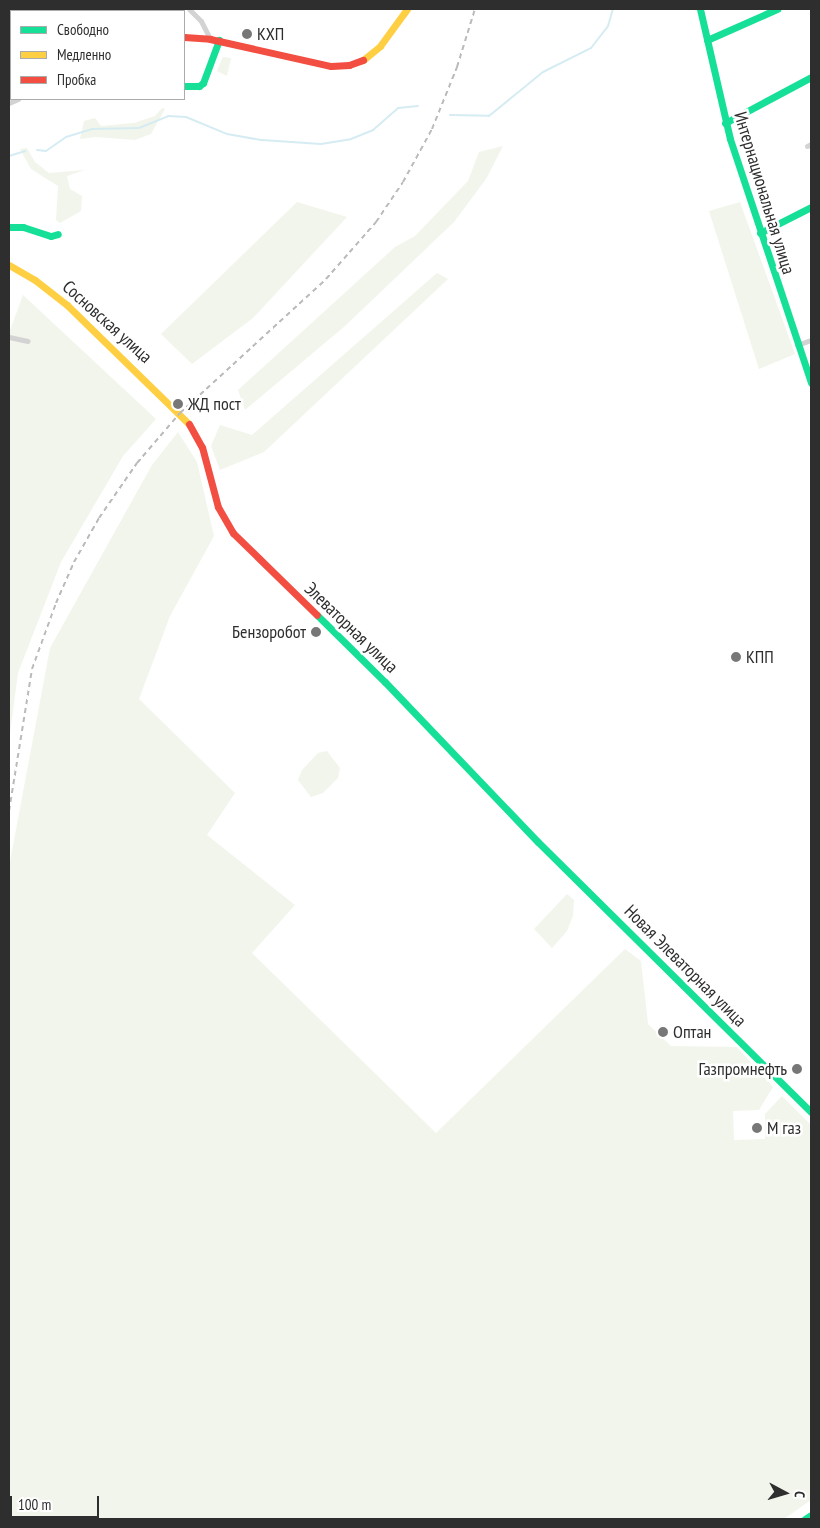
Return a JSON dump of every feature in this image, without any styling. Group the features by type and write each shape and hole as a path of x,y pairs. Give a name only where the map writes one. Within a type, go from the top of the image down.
{"main road":[{"path":"185,36 210,38 331,66 349,65 364,60 380,46 407,9"},
{"name":"Интернациональная улица","path":"700,9 725,123 811,383"},
{"path":"707,40 727,33 776,9"},
{"path":"185,86 199,86 203,83 219,40"},
{"path":"725,123 811,77"},
{"path":"760,233 811,207"},
{"path":"9,227 23,228 52,236 58,234"},
{"name":"Сосновская улица","path":"9,266 51,291 83,319 179,412"},
{"name":"Элеваторная улица","path":"179,412 191,426 202,447 218,506 233,533 385,682 538,842"},
{"name":"Новая Элеваторная улица","path":"538,842 811,1112"},
{"path":"805,1519 811,1515"}],"street":[{"path":"189,9 201,21 210,38"},
{"path":"9,337 28,341"},
{"path":"798,345 811,340"}],"shaded area":[{"path":"223,57 231,58 227,76 217,71"},
{"path":"162,108 165,109 151,134 135,140 96,137 80,139 84,121 95,118 101,126 134,123 155,116"},
{"path":"503,146 486,179 454,222 345,326 245,410 238,390 395,247 415,236 468,181 479,152"},
{"path":"27,148 35,162 49,173 85,170 67,176 70,189 82,196 81,211 60,223 56,220 58,186 31,169 20,149"},
{"path":"297,202 347,217 253,318 192,364 161,334"},
{"path":"740,202 795,354 759,369 709,211"},
{"path":"437,273 448,279 264,452 220,470 211,446 220,425 252,435"},
{"path":"23,295 156,419 123,456 61,562 18,673 9,741 9,333"},
{"path":"178,432 197,462 214,536 170,616 139,699 235,793 207,835 295,905 252,953 436,1133 625,949 641,961 648,1024 671,1046 737,1047 773,1087 759,1110 733,1111 734,1140 765,1139 765,1114 782,1096 811,1125 811,1500 784,1519 9,1519 9,867 50,648 152,465"},
{"path":"327,751 340,768 338,778 323,793 311,797 298,780 302,770 318,753"},
{"path":"567,894 574,900 573,916 567,931 552,948 534,929"}],"waterway":[{"path":"450,115 489,116 543,72 591,48 608,26 613,9"},
{"path":"37,150 46,151 66,137 92,129 139,128 168,116 186,117 227,134 262,140 321,144 351,139 373,130 398,108 418,106"},
{"path":"9,156 25,151"}],"railway":[{"path":"9,811 32,669 56,603 74,562 99,518 137,463 180,413 326,279 376,222 403,182 432,129 457,67 475,9"}],"traffic: fast":[{"path":"700,9 730,139 811,383"},
{"path":"707,40 777,9"},
{"path":"185,86 199,86 203,83 219,40"},
{"path":"725,123 811,77"},
{"path":"760,233 811,207"},
{"path":"9,227 23,227 51,236 58,234"},
{"path":"317,615 385,682 538,842 811,1112"},
{"path":"805,1519 811,1515"}],"traffic: slow":[{"path":"363,60 380,46 407,9"},
{"path":"9,265 35,280 67,305 189,424"}],"traffic: jam":[{"path":"185,37 210,39 331,66 349,65 363,60"},
{"path":"189,424 202,447 218,507 233,533 317,615"}],"place":[{"name":"КХП","path":"247,34"},
{"name":"ЖД пост","path":"178,404"},
{"name":"Бензоробот","path":"316,632"},
{"name":"КПП","path":"736,657"},
{"name":"Оптан","path":"663,1032"},
{"name":"Газпромнефть","path":"797,1069"},
{"name":"М газ","path":"757,1128"}]}
